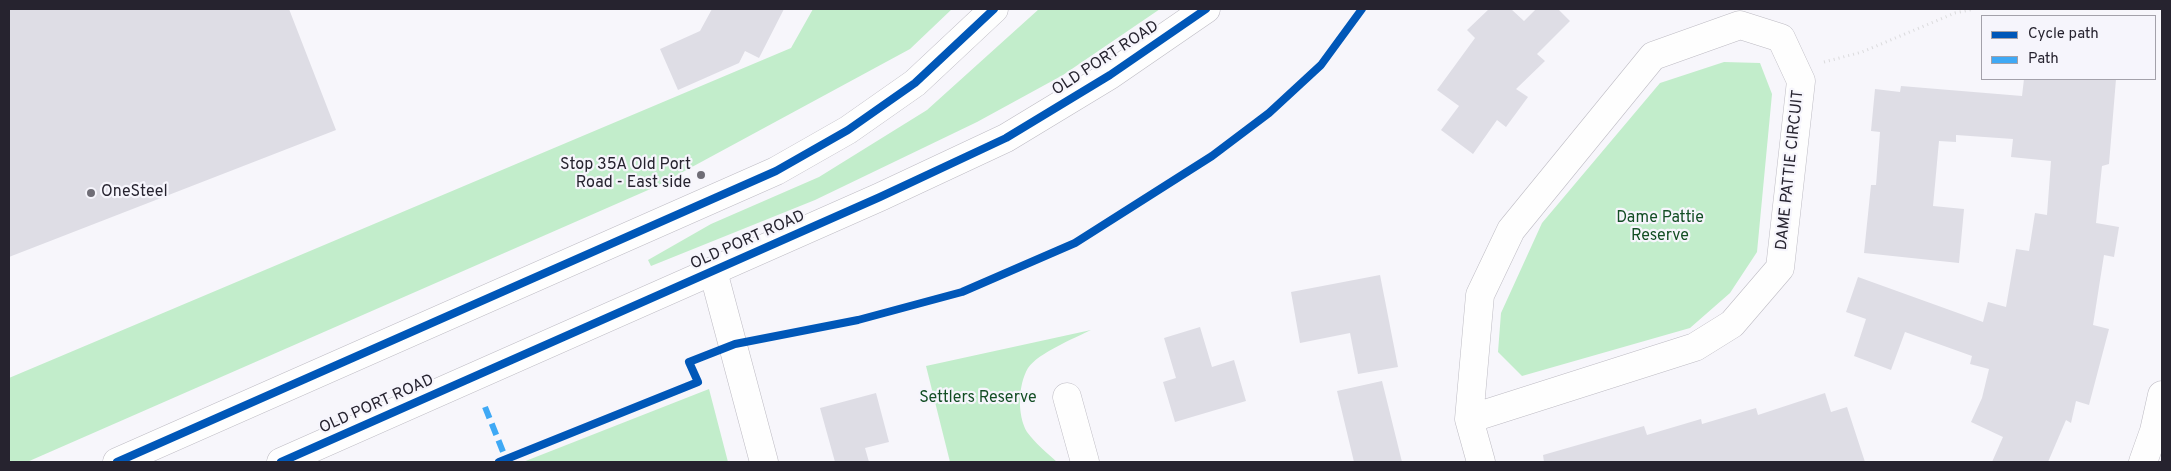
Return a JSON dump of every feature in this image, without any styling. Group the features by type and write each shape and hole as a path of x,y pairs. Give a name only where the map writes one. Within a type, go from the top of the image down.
{"main road":[{"path":"118,462 776,171 848,130 915,84 994,9"},
{"name":"OLD PORT ROAD","path":"281,462 880,198 1006,138 1110,75 1206,9"},
{"name":"DAME PATTIE CIRCUIT","path":"1469,419 1695,347 1732,324 1780,268 1801,81 1781,38 1740,25 1653,56 1511,230 1480,295 1469,419 1482,462"},
{"path":"713,271 764,462"},
{"path":"2143,462 2154,432 2162,395"},
{"path":"1067,397 1085,462"}],"path":[{"path":"1795,69 1862,52 1955,13 1974,9"}],"green space":[{"path":"813,9 952,9 910,49 655,187 27,462 9,462 9,378 791,48"},
{"path":"1039,9 1160,9 1063,75 977,122 815,200 651,266 648,260 711,224 819,177 927,110"},
{"name":"Dame Pattie Reserve","path":"1724,62 1760,63 1772,94 1757,252 1730,293 1690,328 1522,376 1498,352 1501,313 1542,223 1660,83"},
{"name":"Settlers Reserve","path":"1091,330 1057,346 1033,362 1028,368 1022,383 1020,409 1027,432 1057,462 950,462 926,366"},
{"path":"709,389 728,462 523,462"}],"building":[{"name":"OneSteel","path":"9,9 289,9 336,130 9,257"},
{"path":"712,9 784,9 759,58 745,51 739,63 678,90 660,49 700,31"},
{"path":"1489,9 1511,9 1524,21 1536,9 1558,9 1570,21 1537,54 1545,61 1516,89 1528,97 1506,127 1497,120 1473,154 1441,130 1459,106 1437,90 1475,38 1467,30"},
{"path":"2024,80 2116,80 2109,164 2102,166 2096,223 2119,227 2114,257 2104,255 2093,325 2109,329 2089,405 2076,401 2071,423 2066,420 2048,462 1992,462 2003,437 1971,422 1982,398 1989,369 1970,364 1972,356 1905,332 1891,370 1854,356 1866,319 1846,312 1858,277 1983,322 1988,302 2006,307 2016,249 2029,251 2035,213 2047,215 2051,161 2011,157 2013,139 1956,135 1956,142 1939,141 1933,206 1964,209 1959,263 1864,253 1871,185 1876,185 1880,132 1871,131 1875,89 1900,92 1901,86 2022,96"},
{"path":"1380,275 1398,367 1358,374 1350,333 1300,343 1291,292"},
{"path":"1200,327 1212,367 1234,360 1246,401 1175,422 1163,382 1176,378 1164,338"},
{"path":"1382,381 1402,462 1354,462 1337,391"},
{"path":"876,393 889,442 865,448 869,462 835,462 820,408"},
{"path":"1825,393 1831,412 1847,407 1865,462 1544,462 1543,455 1644,426 1647,435 1701,419 1702,424 1756,408 1758,415"}],"marked path":[{"path":"485,407 506,459"}],"cycle path":[{"path":"117,462 776,171 848,130 915,83 994,9"},
{"path":"281,462 880,197 1006,138 1110,75 1206,9"},
{"path":"499,462 698,382 689,362 735,344 858,320 962,292 1075,243 1212,156 1269,113 1321,65 1362,9"}],"place":[{"name":"Stop 35A Old Port Road - East side","path":"701,175"},
{"name":"OneSteel","path":"91,193"}]}
